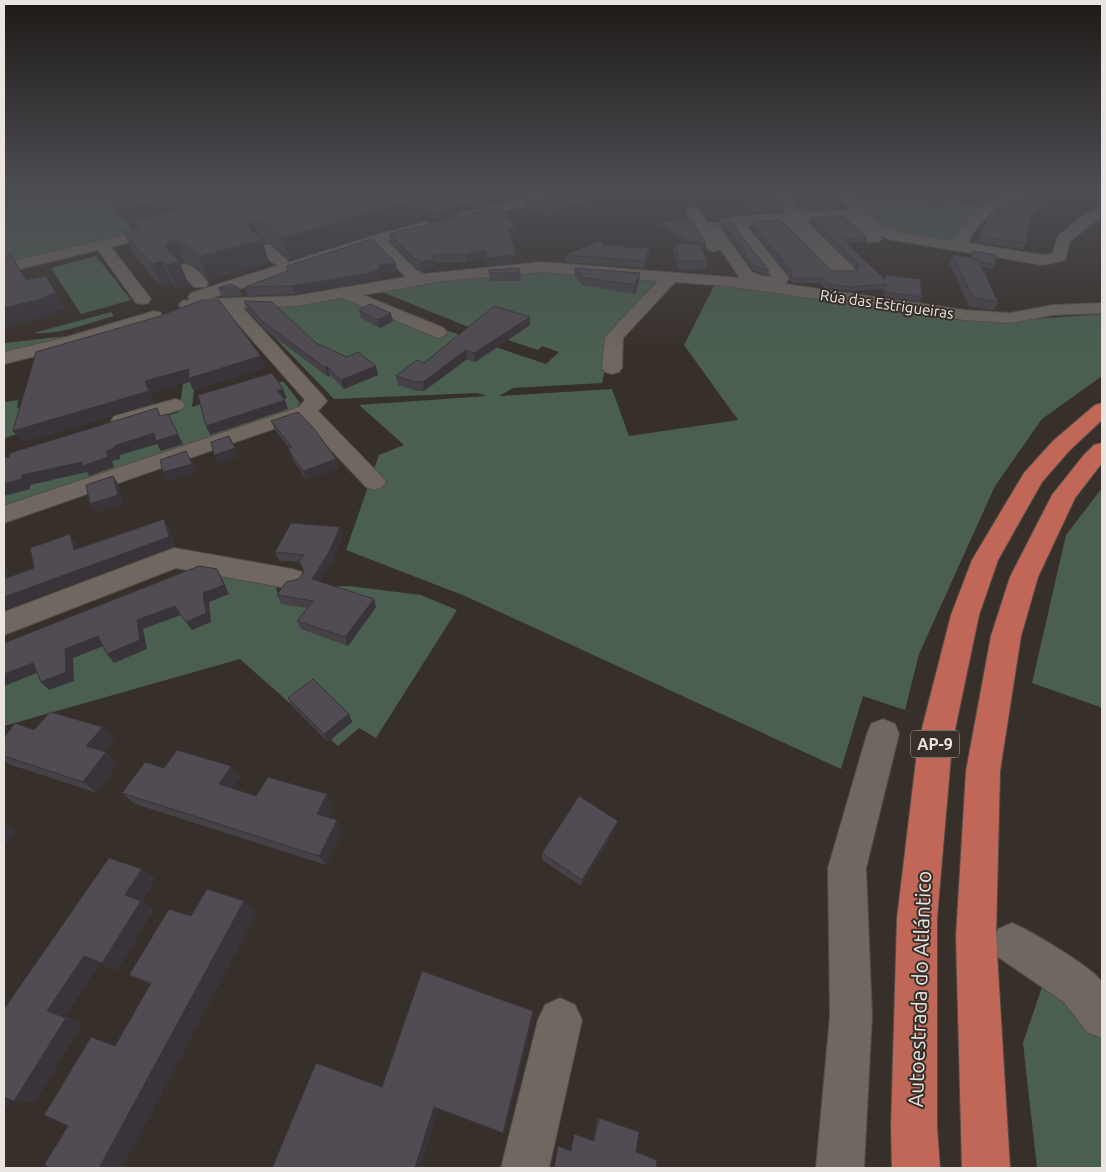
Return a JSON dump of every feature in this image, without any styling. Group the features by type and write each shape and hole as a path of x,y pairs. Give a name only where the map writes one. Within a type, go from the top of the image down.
{"highway":[{"name":"Autoestrada do Atlántico","path":"915,1148 917,918 935,744 965,616 985,560 1032,478 1061,446 1102,409"},
{"path":"986,1165 976,936 983,772 1006,636 1024,577 1064,494 1102,450"}],"street":[{"path":"4,268 98,245"},
{"path":"102,245 164,304"},
{"path":"4,342 62,334 164,304 339,245"},
{"path":"381,245 410,274 421,279"},
{"path":"713,245 728,281"},
{"path":"725,245 746,275 753,280 778,282 781,278 755,245"},
{"path":"817,245 838,272 848,271 842,265 861,265 855,277 863,288 861,298 858,300"},
{"path":"951,245 1043,260 1059,257 1062,245"},
{"path":"795,249 819,247"},
{"path":"265,248 280,261"},
{"path":"761,252 778,250"},
{"name":"Rúa das Estrigueiras","path":"164,304 216,302 231,304 295,301 421,279 542,267 728,281 965,316 1010,318 1053,310 1102,308"},
{"path":"185,268 200,283"},
{"path":"612,368 614,336 672,276"},
{"path":"344,293 438,332"},
{"path":"4,358 68,342 164,304"},
{"path":"231,304 289,369 312,406 374,482"},
{"path":"269,376 289,369"},
{"path":"99,428 175,405"},
{"path":"4,515 312,406"},
{"path":"5,633 174,558 292,579"},
{"path":"5,633 186,567"},
{"path":"840,1168 851,1016 846,868 883,734"},
{"path":"1012,943 1079,987 1102,1017"},
{"path":"525,1168 560,1020"}],"green space":[{"path":"4,245 80,245 4,262"},
{"path":"96,256 131,300 81,314 51,268"},
{"path":"482,271 557,271 662,279 613,332 602,383 513,388 499,396 612,389 629,436 738,420 684,345 715,284 1005,321 1102,314 1102,376 1042,419 995,486 919,654 905,710 863,696 841,769 465,596 346,550 379,455 404,445 359,405 487,396 477,393 334,399 250,312 256,308 280,308 281,305 345,296 546,364 559,352 542,346 538,350 466,326 382,292 430,282 484,276"},
{"path":"111,312 114,316 74,328 34,333"},
{"path":"75,335 4,356 5,343"},
{"path":"197,364 192,407 249,387 273,382 284,382 300,403 294,411 4,510 4,466 179,412 183,384"},
{"path":"18,400 17,408 34,403 26,431 5,438 4,451 4,402"},
{"path":"1102,488 1102,709 1032,683 1066,535"},
{"path":"203,567 275,581 277,592 288,593 316,587 349,586 421,595 457,610 376,738 359,728 338,746 240,659 4,726 4,647"},
{"path":"1045,978 1093,1018 1102,1033 1102,1168 1037,1168 1023,1043"}],"building":[{"path":"135,245 167,245 166,247 180,262 166,265 162,261 151,264"},
{"path":"186,245 245,245 199,257"},
{"path":"354,245 378,245 396,263 378,265 380,270 365,274 292,286 245,287 288,271 287,266"},
{"path":"400,245 513,245 516,255 487,258 486,250 466,254 432,255 434,260 420,262"},
{"path":"591,245 624,245 626,248 650,247 645,261 565,255"},
{"path":"674,245 701,245 707,261 680,261"},
{"path":"738,245 749,245 769,271 754,266"},
{"path":"770,245 805,245 832,271 856,271 859,265 838,245 848,245 886,280 885,275 920,279 922,297 886,292 886,284 850,287 826,283 822,278 794,279 791,276 792,272"},
{"path":"973,251 996,255 995,265 970,258"},
{"path":"11,255 26,280 46,276 56,293 46,296 46,298 4,308 4,257"},
{"path":"953,255 978,259 998,302 973,298"},
{"path":"519,268 520,273 489,273 489,270"},
{"path":"575,268 640,273 635,285 582,277"},
{"path":"231,284 239,288 218,288"},
{"path":"202,300 219,300 261,356 193,377 188,378 189,369 145,381 149,391 13,431 36,352 157,317"},
{"path":"244,301 272,302 316,343 347,357 358,352 376,366 341,380 327,366 325,368 262,321"},
{"path":"370,304 391,313 378,320 359,310"},
{"path":"494,306 530,317 474,353 466,350 423,382 415,382 396,376 417,360 424,363"},
{"path":"272,373 283,389 277,391 285,400 206,426 198,395"},
{"path":"157,408 160,416 168,414 178,434 156,441 154,433 114,446 114,449 106,451 108,457 82,466 82,462 22,475 22,479 4,484 4,458 9,457 10,453"},
{"path":"298,412 316,431 336,459 303,471 288,449 292,447 271,421"},
{"path":"229,436 235,448 214,455 211,442"},
{"path":"186,451 192,464 163,472 160,460"},
{"path":"113,476 118,495 90,504 86,485"},
{"path":"164,519 169,537 4,597 4,579 34,568 30,548 70,534 74,550"},
{"path":"291,523 340,527 329,552 312,579 374,599 345,637 297,621 313,601 277,595 286,582 299,579 304,571 299,562 304,555 275,552"},
{"path":"199,566 217,569 224,585 203,593 206,613 186,622 175,606 137,620 140,640 107,654 98,636 65,649 66,672 41,682 33,663 4,674 4,643"},
{"path":"313,679 349,714 324,734 288,698"},
{"path":"50,712 103,727 86,746 106,752 83,782 4,756 4,738 15,723 34,730"},
{"path":"177,750 231,766 219,784 256,796 268,777 327,794 317,814 337,820 319,856 122,793 145,762 164,768"},
{"path":"579,796 618,821 582,880 542,853"},
{"path":"109,858 142,869 125,895 141,901 102,963 84,956 47,1011 66,1018 14,1101 4,1097 4,1009"},
{"path":"207,889 244,901 99,1168 50,1168 44,1165 68,1126 44,1115 91,1037 115,1046 151,983 129,975 169,909 191,916"},
{"path":"422,971 533,1011 503,1133 434,1107 415,1168 272,1168 316,1063 382,1087"},
{"path":"599,1118 639,1132 636,1152 657,1160 656,1168 554,1168 558,1146 571,1151 574,1134 594,1141"}]}
